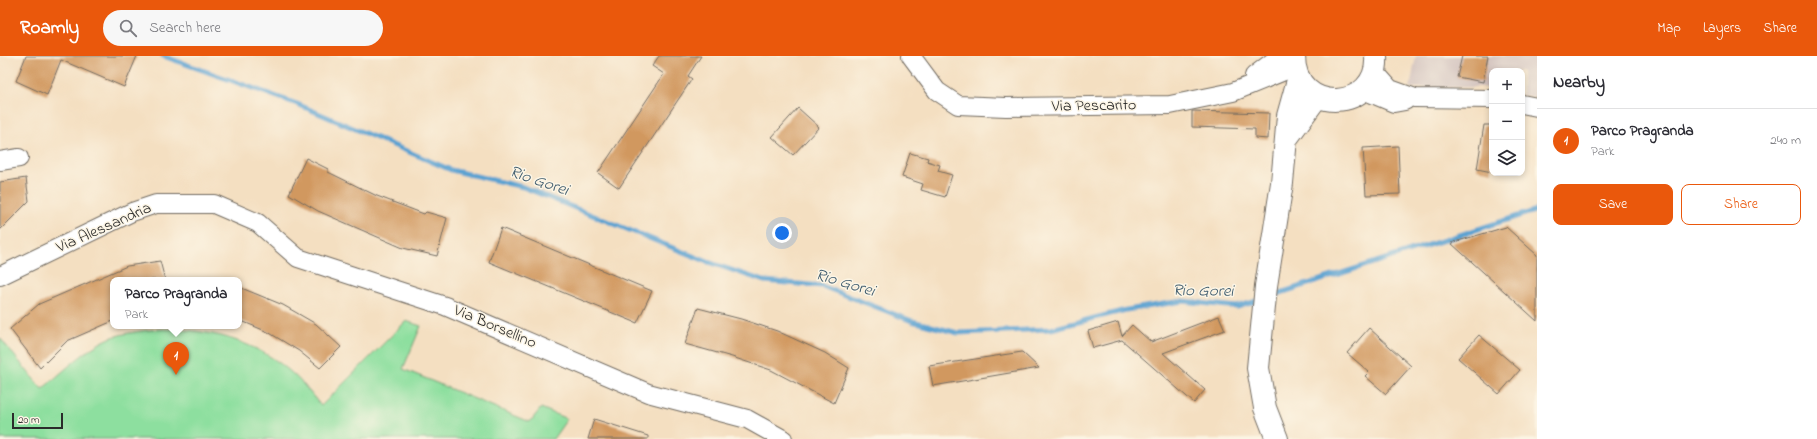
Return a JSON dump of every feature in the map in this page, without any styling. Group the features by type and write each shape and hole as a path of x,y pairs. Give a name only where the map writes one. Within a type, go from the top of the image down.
{"street":[{"name":"Via Pescarito","path":"911,56 937,91 958,105 1006,108 1170,105 1233,92 1291,65"},
{"path":"1291,65 1306,90 1317,97 1328,101 1352,97 1363,90 1370,82 1375,64"},
{"path":"1375,64 1390,89 1415,98"},
{"path":"1277,439 1265,408 1258,368 1266,286 1282,183 1291,65"},
{"path":"1363,90 1394,103 1415,98 1489,99"},
{"path":"1286,139 1317,97"},
{"path":"1525,105 1537,107"},
{"path":"0,161 19,158"},
{"name":"Via Alessandria","path":"0,276 132,212 156,204 214,204"},
{"name":"Via Borsellino","path":"214,204 258,223 298,258 444,306 648,393 747,419 783,439"}],"shaded area":[{"path":"1416,56 1537,56 1537,97 1525,95 1525,68 1489,68 1489,88 1480,87 1410,88"}],"green space":[{"path":"406,321 421,326 403,369 530,422 541,408 567,419 553,439 0,439 0,338 42,389 83,354 101,342 115,336 164,329 203,332 222,336 240,342 274,359 290,371 304,385 321,406"}],"building":[{"path":"26,56 137,56 124,87 61,60 47,95 16,81"},
{"path":"659,56 701,56 688,76 692,79 619,188 598,173 664,74 652,66"},
{"path":"1462,56 1488,56 1483,82 1457,77"},
{"path":"798,108 819,127 793,155 772,137"},
{"path":"1192,111 1269,113 1268,139 1255,138 1255,129 1192,127"},
{"path":"1484,125 1489,125 1489,171 1477,169"},
{"path":"1398,146 1400,194 1366,195 1363,148"},
{"path":"910,153 928,158 927,161 940,165 938,171 952,175 945,197 921,190 923,184 902,177"},
{"path":"306,158 328,169 328,172 377,196 424,214 426,212 447,218 437,256 403,248 318,211 289,194"},
{"path":"26,178 29,201 0,230 0,182"},
{"path":"1506,227 1537,255 1537,321 1451,243"},
{"path":"501,228 652,291 637,323 489,262"},
{"path":"160,261 164,277 110,277 110,322 67,341 40,368 10,329 39,304 127,266"},
{"path":"242,288 283,305 316,324 341,347 320,368 299,351 268,332 242,321"},
{"path":"698,308 741,319 777,331 825,353 849,368 834,403 771,370 685,344"},
{"path":"1219,316 1225,330 1163,353 1205,390 1194,403 1122,340 1093,348 1088,331 1118,322 1122,336 1132,325 1151,342"},
{"path":"1369,328 1411,366 1386,394 1365,376 1369,372 1347,353"},
{"path":"1479,335 1520,370 1499,394 1458,358"},
{"path":"1022,352 1039,368 933,386 929,366"},
{"path":"594,419 648,436 648,439 588,439"}],"waterway":[{"name":"Rio Gorei","path":"163,56 297,104 451,170 523,187 708,262 764,281 822,286 912,321 958,333 1051,329 1126,310 1183,301 1237,307 1260,300"},
{"name":"Rio Gorei","path":"1271,296 1537,210"}],"place":[{"name":"Parco Pragranda","path":"176,375"}]}
